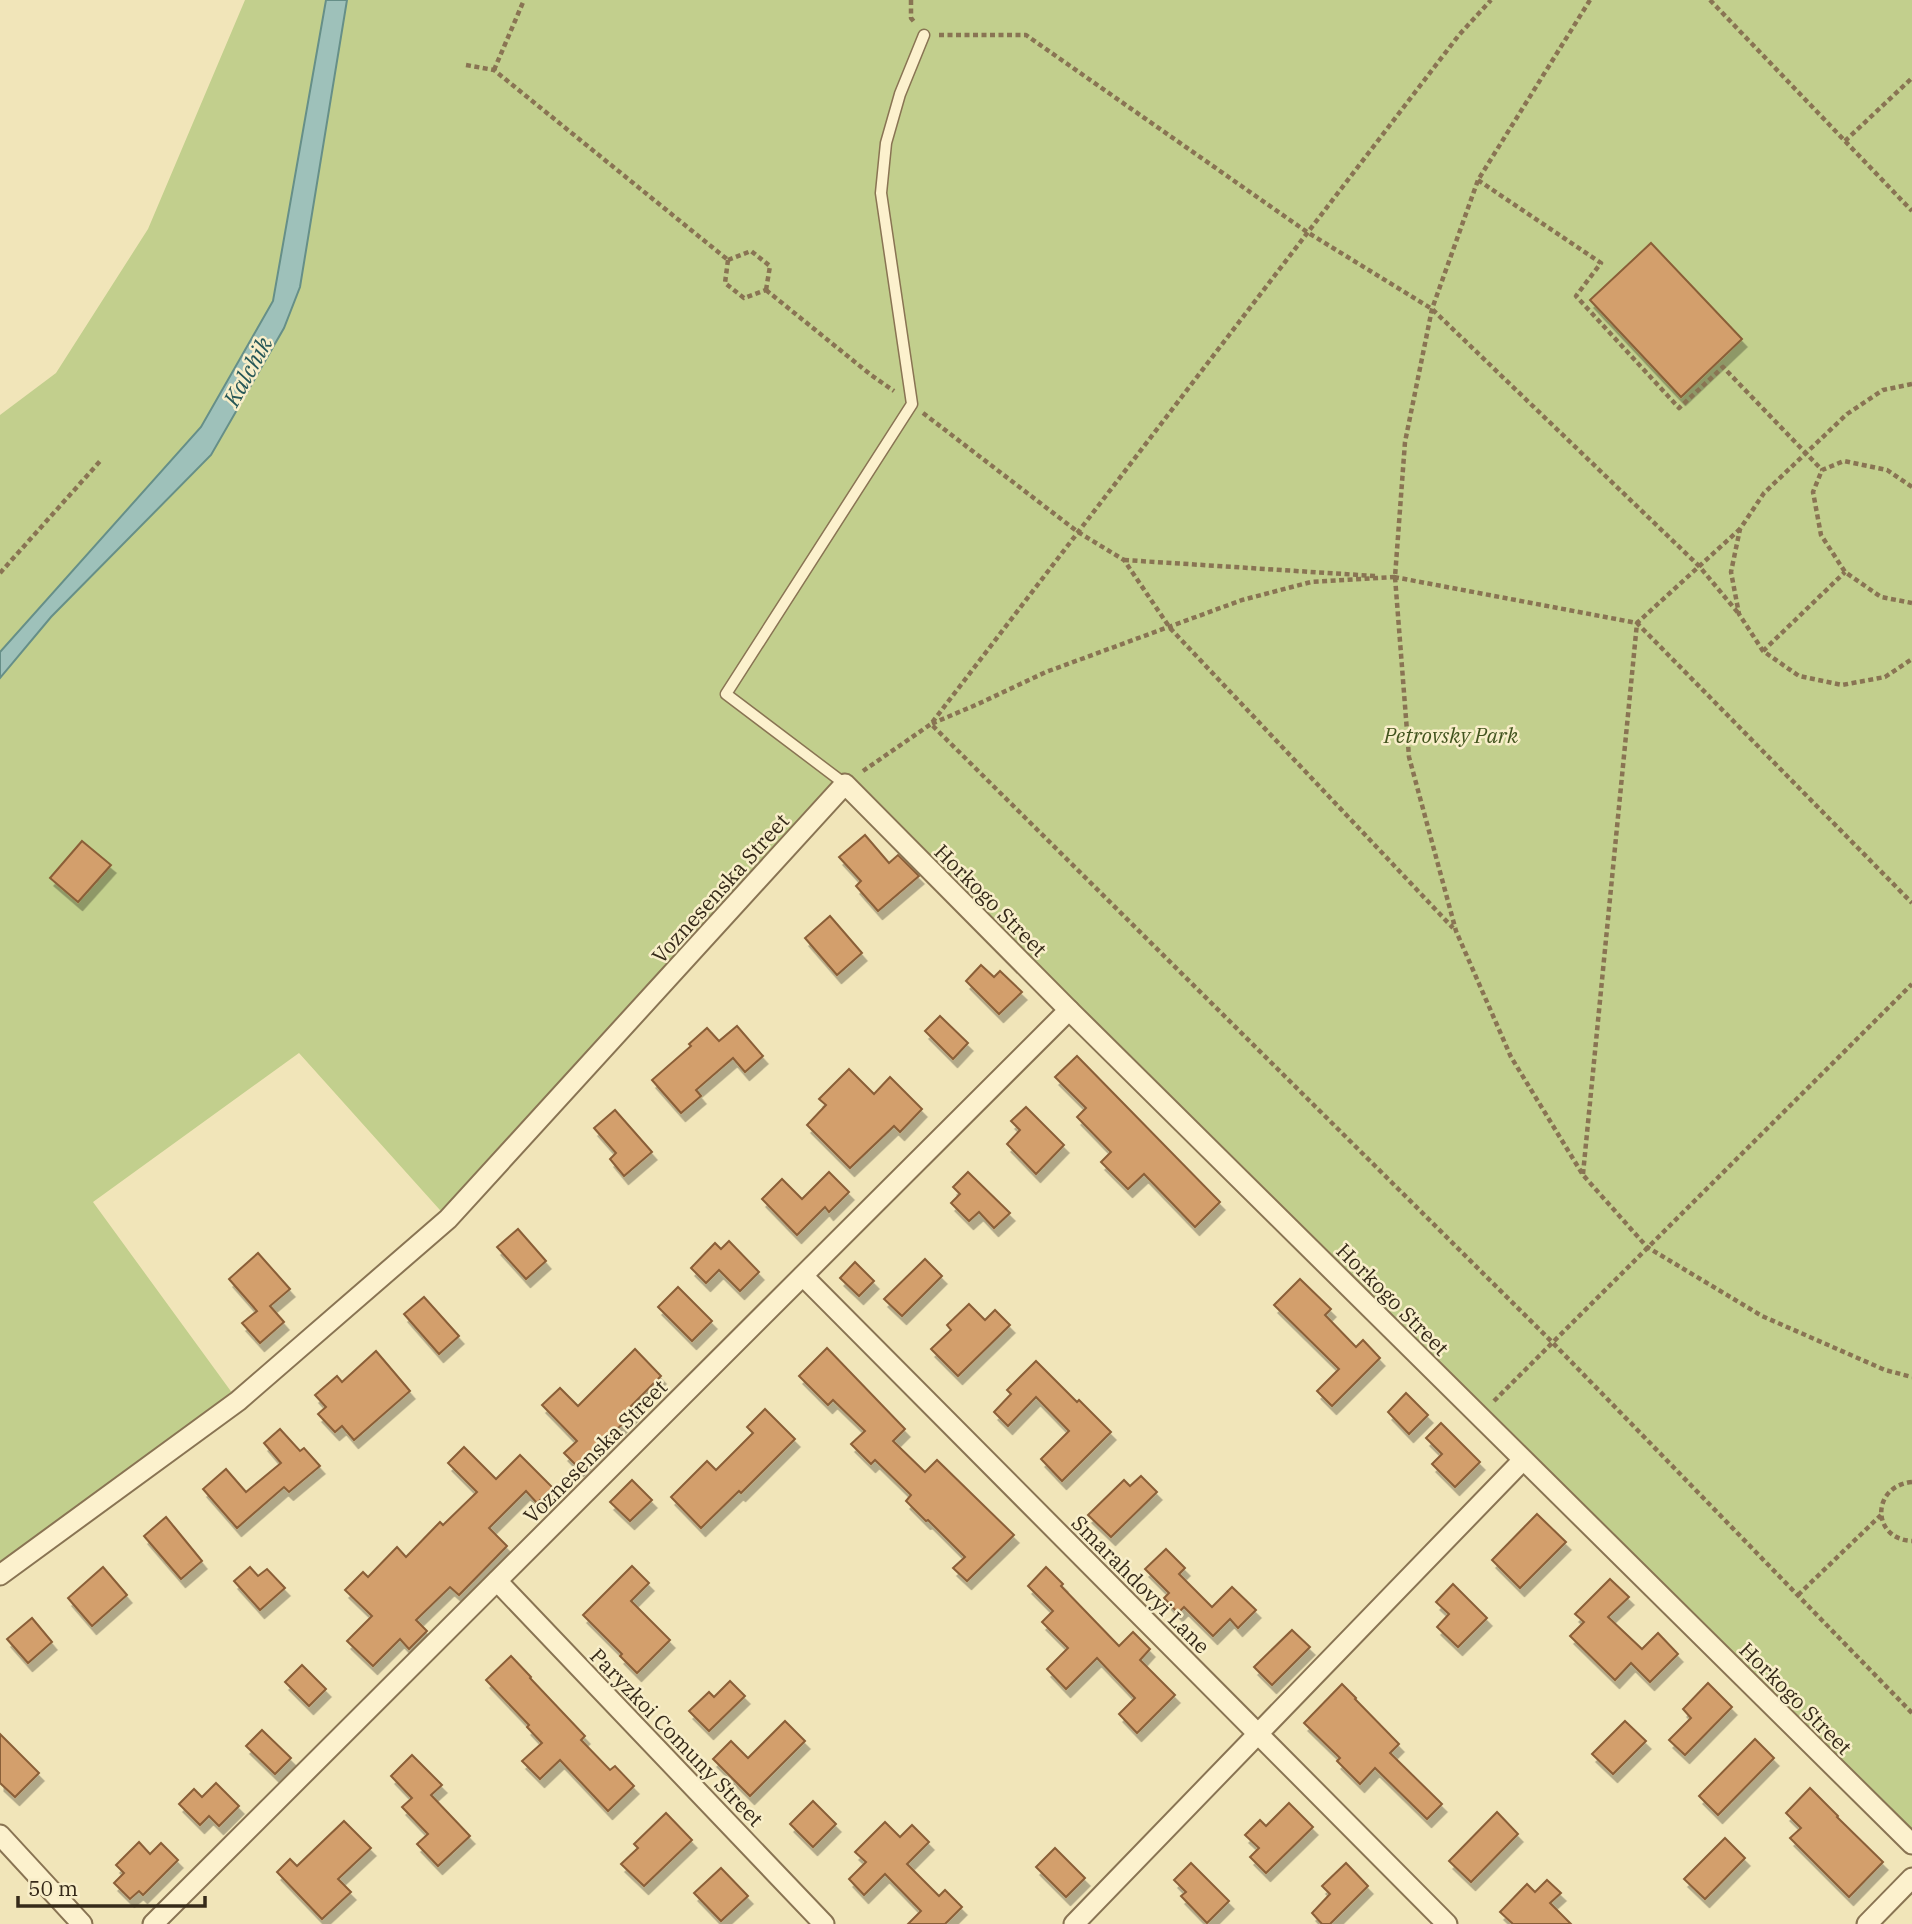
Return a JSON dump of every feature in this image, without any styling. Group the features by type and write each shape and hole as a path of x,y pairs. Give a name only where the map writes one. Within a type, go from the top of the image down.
{"street":[{"name":"Horkogo Street","path":"845,784 1069,1010 1912,1844"},
{"name":"Voznesenska Street","path":"0,1575 238,1401 448,1219 845,784"},
{"name":"Voznesenska Street","path":"153,1924 1069,1010"},
{"name":"Smarahdovyi Lane","path":"803,1276 1447,1924"},
{"path":"1074,1924 1523,1460"},
{"name":"Paryzkoi Comuny Street","path":"497,1581 824,1924"},
{"path":"0,1835 82,1924"},
{"path":"1867,1924 1912,1878"}],"lane":[{"path":"845,784 726,694 912,404 881,193 886,143 900,94 924,35"}],"path":[{"path":"494,70 524,0"},
{"path":"911,0 911,18"},
{"path":"931,724 1459,35 1491,0"},
{"path":"1590,0 1478,180 1432,309 1405,442 1395,577 1409,757 1456,931 1511,1057 1583,1175 1647,1247 1762,1316 1885,1370 1912,1377"},
{"path":"1710,0 1912,211"},
{"path":"924,35 1026,35 1307,232 1432,309 1699,566 1739,614 1763,651 1799,676 1842,685 1885,677 1912,659"},
{"path":"467,65 494,70 728,260"},
{"path":"1845,141 1912,78"},
{"path":"1478,180 1601,263 1576,296 1679,408 1723,367 1822,470"},
{"path":"728,260 751,251 770,266 766,290"},
{"path":"728,260 725,283 744,298 766,290"},
{"path":"766,290 871,375"},
{"path":"1583,1175 1637,623 1740,528 1764,493 1847,414 1883,390 1912,384"},
{"path":"912,404 1078,532 1124,560 1170,628 1456,931"},
{"path":"0,573 102,459"},
{"path":"1912,487 1887,470 1844,461 1822,470 1813,492 1821,535 1845,572 1881,597 1912,603"},
{"path":"1739,614 1731,572 1740,528"},
{"path":"1124,560 1395,577 1637,623 1912,903"},
{"path":"1763,651 1845,572"},
{"path":"845,784 931,724 1046,672 1242,600 1311,582 1395,577"},
{"path":"931,724 1552,1342 1912,1713"},
{"path":"1479,1416 1912,984"},
{"path":"1912,1482 1894,1487 1886,1495 1881,1515 1890,1533 1899,1539 1912,1541"},
{"path":"1798,1595 1881,1515"}],"green space":[{"path":"245,0 326,0 273,301 201,427 0,652 0,415 56,373 148,229"},
{"name":"Petrovsky Park","path":"347,0 1912,0 1912,1844 845,784 448,1219 299,1053 93,1202 238,1401 0,1575 0,678 51,617 211,455 284,328 300,287"}],"water":[{"name":"Kalchik","path":"326,0 347,0 300,287 284,328 211,455 51,617 0,678 0,652 201,427 273,301"}],"building":[{"path":"1651,243 1742,339 1681,397 1590,300"},
{"path":"865,835 889,863 898,855 919,876 878,911 856,886 861,881 839,857"},
{"path":"82,841 111,865 78,902 50,878"},
{"path":"830,916 862,953 837,975 805,938"},
{"path":"981,965 994,977 1000,971 1022,992 999,1014 966,981"},
{"path":"940,1016 968,1043 953,1059 925,1031"},
{"path":"737,1026 763,1056 745,1072 733,1058 696,1090 701,1096 681,1113 652,1080 707,1028 719,1041"},
{"path":"1077,1056 1220,1202 1195,1227 1144,1174 1128,1189 1101,1162 1111,1152 1077,1117 1086,1108 1055,1077"},
{"path":"849,1069 874,1094 890,1077 922,1109 900,1132 894,1126 850,1168 807,1125 826,1105 819,1099"},
{"path":"1026,1107 1064,1145 1036,1174 1007,1144 1020,1130 1011,1121"},
{"path":"615,1110 652,1152 624,1176 610,1159 616,1153 594,1128"},
{"path":"829,1172 849,1192 829,1212 825,1207 797,1235 762,1199 782,1179 802,1199"},
{"path":"968,1172 1010,1213 994,1228 979,1212 969,1221 951,1203 960,1194 953,1187"},
{"path":"518,1229 546,1261 526,1279 497,1247"},
{"path":"729,1241 759,1272 740,1291 719,1270 706,1283 691,1268 715,1243 721,1249"},
{"path":"258,1253 290,1289 270,1306 284,1322 260,1343 242,1323 257,1311 229,1279"},
{"path":"925,1259 942,1276 902,1316 884,1299"},
{"path":"855,1262 874,1281 859,1296 840,1278"},
{"path":"1300,1279 1331,1309 1325,1315 1356,1347 1363,1340 1380,1358 1332,1406 1317,1391 1339,1369 1274,1305"},
{"path":"678,1287 712,1321 692,1341 658,1307"},
{"path":"424,1297 459,1336 439,1354 404,1314"},
{"path":"969,1304 985,1320 995,1310 1010,1325 958,1376 931,1349 951,1330 947,1325"},
{"path":"827,1348 905,1429 893,1441 925,1472 937,1460 1014,1535 967,1581 953,1568 965,1557 906,1501 911,1495 875,1460 871,1464 851,1444 865,1431 833,1400 828,1405 799,1376"},
{"path":"635,1349 661,1376 631,1406 635,1411 579,1468 564,1453 577,1441 542,1405 560,1388 578,1406"},
{"path":"376,1351 410,1391 354,1440 342,1426 335,1432 318,1414 326,1407 315,1395 337,1376 342,1382"},
{"path":"1036,1361 1111,1432 1062,1481 1041,1459 1069,1431 1036,1397 1008,1426 994,1412 1011,1394 1007,1390"},
{"path":"1406,1393 1428,1415 1409,1434 1388,1412"},
{"path":"765,1409 795,1439 701,1528 671,1497 707,1461 716,1470 753,1433 747,1427"},
{"path":"1441,1423 1480,1462 1455,1487 1432,1464 1442,1454 1426,1438"},
{"path":"280,1429 300,1451 304,1448 320,1466 289,1492 284,1487 237,1528 203,1489 226,1469 246,1492 281,1463 264,1443"},
{"path":"464,1447 496,1479 520,1455 553,1488 537,1503 526,1491 489,1528 507,1546 459,1595 450,1587 416,1620 427,1631 409,1649 400,1639 373,1666 347,1641 372,1616 345,1590 363,1572 368,1577 397,1547 406,1557 440,1522 443,1525 477,1492 448,1463"},
{"path":"1141,1476 1157,1492 1111,1537 1088,1515 1124,1480 1130,1486"},
{"path":"632,1480 652,1500 630,1521 610,1502"},
{"path":"1537,1514 1566,1542 1520,1588 1492,1560"},
{"path":"166,1517 202,1561 181,1579 144,1536"},
{"path":"1166,1549 1185,1568 1179,1574 1212,1607 1232,1587 1256,1610 1238,1628 1230,1619 1213,1636 1184,1607 1178,1613 1164,1598 1169,1593 1145,1569"},
{"path":"632,1566 649,1583 631,1601 670,1640 637,1673 583,1615"},
{"path":"103,1567 127,1595 92,1626 68,1598"},
{"path":"250,1567 258,1576 267,1569 285,1588 260,1610 234,1581"},
{"path":"1046,1567 1119,1646 1133,1632 1150,1649 1140,1660 1175,1695 1137,1733 1119,1714 1135,1698 1097,1658 1066,1689 1047,1669 1068,1648 1042,1622 1053,1611 1028,1586"},
{"path":"1610,1579 1629,1597 1608,1617 1642,1649 1658,1633 1678,1654 1650,1682 1631,1663 1615,1680 1570,1636 1584,1622 1575,1614"},
{"path":"1453,1584 1487,1618 1458,1647 1437,1627 1449,1614 1436,1602"},
{"path":"32,1618 52,1642 28,1663 7,1639"},
{"path":"1292,1630 1310,1647 1272,1685 1254,1667"},
{"path":"511,1656 585,1736 581,1740 610,1770 615,1766 634,1786 608,1811 560,1760 540,1779 522,1761 542,1743 527,1727 529,1725 486,1680"},
{"path":"302,1665 326,1689 309,1706 285,1682"},
{"path":"730,1681 745,1696 709,1731 689,1711 709,1692 714,1697"},
{"path":"1708,1683 1732,1707 1685,1755 1669,1740 1691,1718 1683,1709"},
{"path":"1342,1684 1399,1744 1390,1753 1442,1804 1427,1819 1375,1768 1360,1784 1337,1761 1340,1758 1304,1723"},
{"path":"785,1721 805,1741 750,1796 713,1759 731,1741 748,1758"},
{"path":"1625,1721 1646,1741 1613,1774 1592,1754"},
{"path":"262,1730 291,1758 275,1774 246,1746"},
{"path":"0,1734 39,1773 15,1797 0,1783"},
{"path":"1755,1739 1774,1758 1718,1815 1699,1796"},
{"path":"412,1755 442,1785 431,1795 470,1836 438,1866 417,1844 428,1834 402,1807 412,1798 391,1776"},
{"path":"216,1783 239,1806 219,1826 209,1816 200,1825 179,1804 194,1789 202,1797"},
{"path":"1810,1788 1883,1862 1849,1897 1790,1838 1801,1828 1786,1813"},
{"path":"813,1801 836,1824 813,1847 790,1824"},
{"path":"1289,1803 1313,1827 1266,1873 1250,1857 1259,1848 1245,1835 1260,1820 1266,1826"},
{"path":"1497,1812 1518,1834 1471,1882 1449,1861"},
{"path":"666,1813 692,1840 644,1886 621,1864 638,1848 634,1844"},
{"path":"344,1821 371,1848 338,1879 351,1892 322,1919 277,1872 290,1859 297,1866"},
{"path":"885,1822 900,1837 912,1825 929,1842 907,1864 939,1896 945,1890 962,1907 945,1924 908,1924 921,1911 885,1874 864,1895 849,1879 866,1862 855,1852"},
{"path":"1725,1838 1745,1858 1705,1899 1684,1879"},
{"path":"139,1842 150,1854 161,1843 178,1860 143,1895 139,1891 130,1899 114,1883 124,1873 116,1865"},
{"path":"1055,1848 1085,1878 1066,1897 1036,1867"},
{"path":"1191,1863 1229,1901 1207,1923 1181,1896 1186,1892 1174,1880"},
{"path":"1346,1863 1368,1886 1330,1924 1322,1924 1312,1913 1330,1894 1322,1886"},
{"path":"721,1868 748,1896 721,1921 694,1893"},
{"path":"1547,1880 1561,1893 1550,1903 1571,1924 1513,1924 1500,1912 1527,1884 1535,1892"}]}
